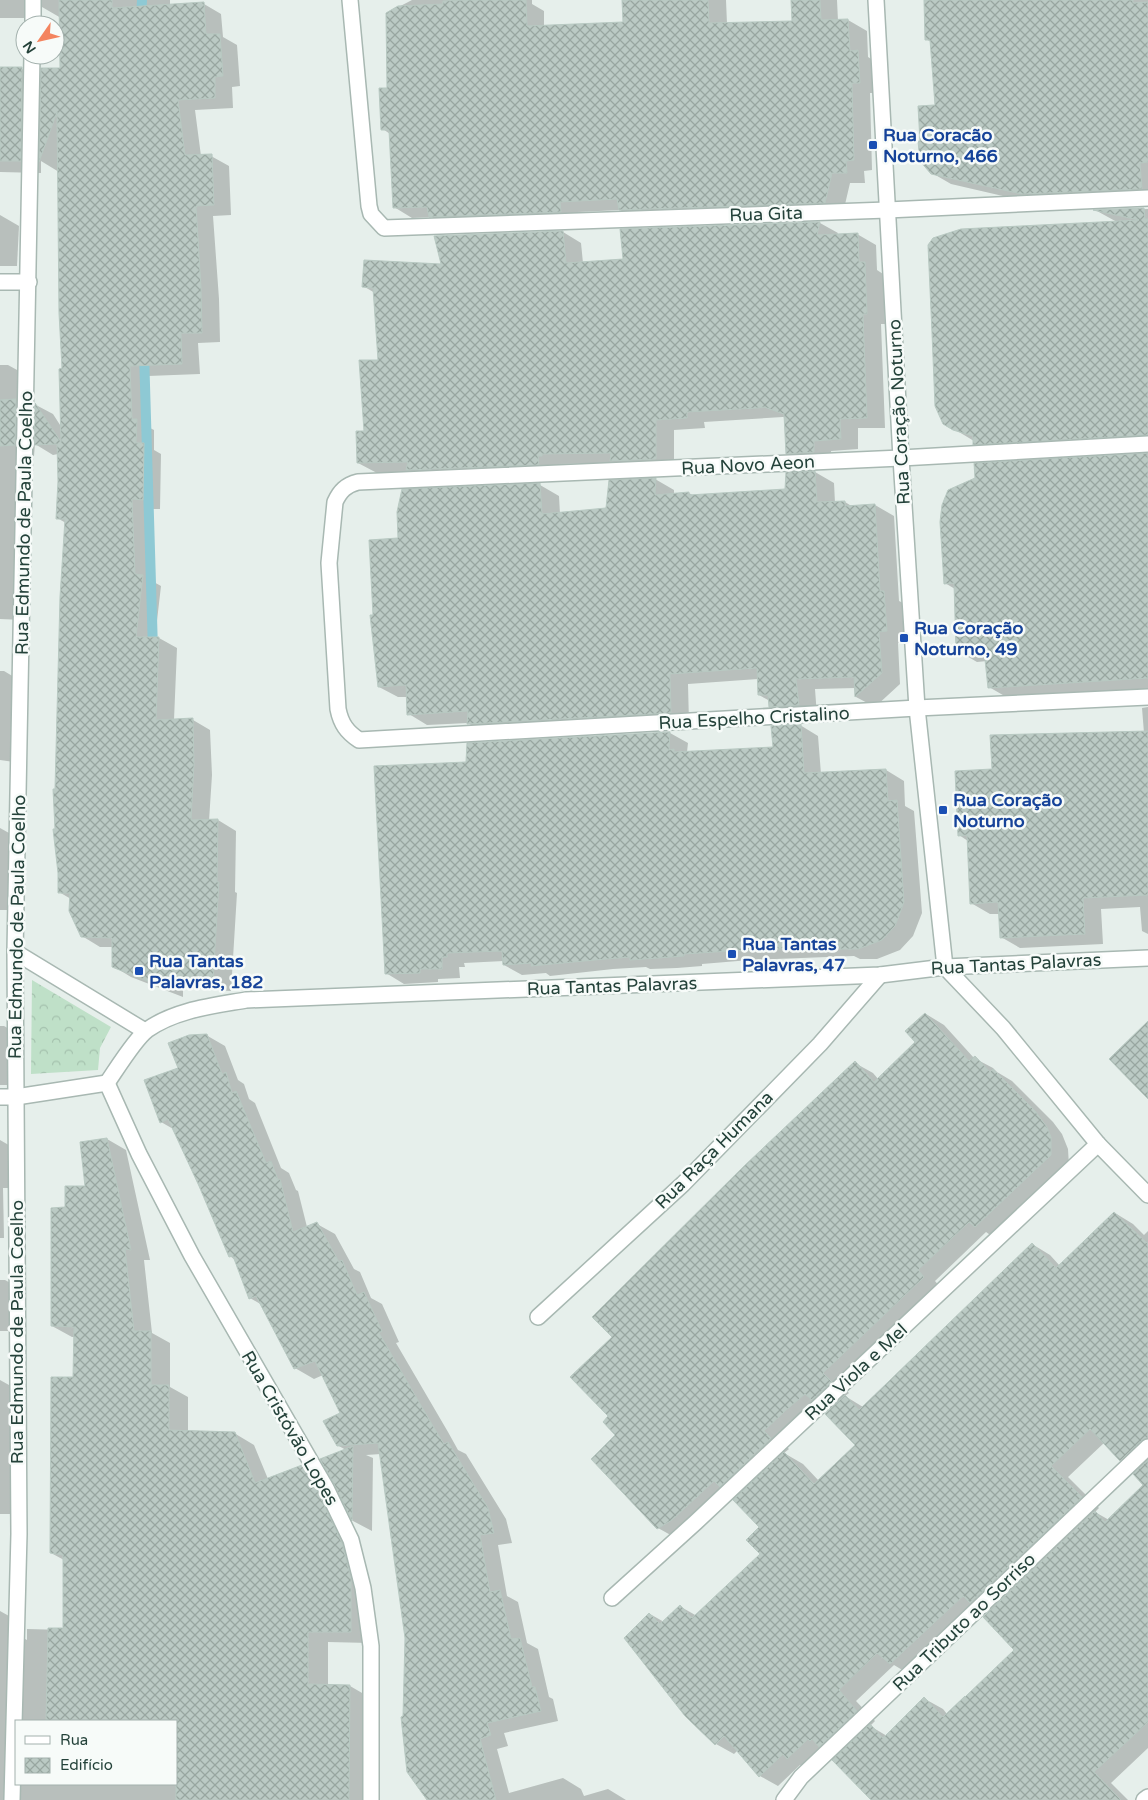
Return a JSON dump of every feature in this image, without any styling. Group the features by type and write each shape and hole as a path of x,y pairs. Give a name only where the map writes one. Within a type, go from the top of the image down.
{"street":[{"path":"33,0 33,15"},
{"name":"Rua Gita","path":"350,0 371,214 384,228 887,210 1148,198"},
{"name":"Rua Coração Noturno","path":"876,0 901,458 918,708 945,967"},
{"name":"Rua Edmundo de Paula Coelho","path":"12,1800 19,1534 15,952 32,65"},
{"path":"0,282 29,282"},
{"name":"Rua Novo Aeon","path":"359,740 349,733 340,720 338,709 329,562 335,502 339,494 348,485 373,481 901,458 1148,444"},
{"name":"Rua Espelho Cristalino","path":"359,740 918,708 1148,697"},
{"path":"15,952 146,1031"},
{"name":"Rua Tantas Palavras","path":"107,1083 146,1031 177,1015 210,1006 246,1000 880,975 945,967 1148,958"},
{"path":"945,967 1003,1028 1098,1144 1148,1195"},
{"name":"Rua Raça Humana","path":"538,1317 683,1184 820,1044 880,975"},
{"path":"0,1097 16,1097 107,1083"},
{"name":"Rua Cristóvão Lopes","path":"107,1083 139,1154 192,1256 326,1488 350,1540 363,1588 371,1646 371,1800"},
{"name":"Rua Viola e Mel","path":"612,1598 696,1522 1098,1144"},
{"name":"Rua Tributo ao Sorriso","path":"784,1800 801,1777 1148,1447"},
{"path":"1144,1800 1148,1796"}],"green space":[{"path":"32,980 111,1027 100,1048 98,1070 31,1074"}],"building":[{"path":"59,0 112,0 112,8 204,2 206,34 220,34 223,76 215,77 215,98 178,100 185,155 212,154 214,205 196,206 202,333 181,333 182,364 130,366 132,419 137,419 136,443 144,443 143,500 132,499 135,574 143,575 136,637 159,637 156,720 193,718 194,765 191,820 218,819 217,882 219,882 213,981 165,979 165,988 112,967 112,938 81,937 69,911 70,893 58,893 58,873 53,829 55,829 53,789 55,789 60,597 65,519 56,519 57,444 34,445 35,403 61,442 59,369 62,368 59,313 57,112 39,162 41,68 60,68 60,65 65,65 65,15 59,15"},
{"path":"526,0 527,26 623,22 622,0 708,0 709,23 792,21 791,0 820,0 821,20 848,19 850,51 858,50 860,83 852,83 854,160 846,161 847,173 832,173 825,203 619,210 617,199 560,202 561,212 429,217 427,207 393,208 389,130 381,130 379,88 387,88 386,13 398,6 443,4 443,1"},
{"path":"924,0 1133,0 1133,3 1148,2 1148,162 1140,163 1142,189 1022,194 931,174 920,161 918,141 920,141 918,106 935,105 930,40 925,40"},
{"path":"0,67 22,67 21,161 0,161"},
{"path":"1144,208 1145,219 1148,219 1148,435 973,445 973,436 953,430 943,424 935,406 928,245 933,238 961,229 1139,220 1093,210"},
{"path":"820,222 817,235 858,233 859,262 865,262 867,314 863,314 867,418 840,419 841,439 814,441 814,452 786,454 784,414 764,407 687,412 687,418 656,420 656,459 610,461 611,453 542,454 542,456 538,456 539,465 406,470 408,462 357,463 356,431 364,431 359,360 378,360 373,288 362,287 364,260 441,264 434,236 563,231 566,263 623,259 620,229"},
{"path":"16,399 15,445 0,446 0,400"},
{"path":"1148,453 1148,678 988,688 984,650 956,651 954,583 944,584 940,522 942,505 948,490 975,478 974,463"},
{"path":"815,471 817,502 845,501 845,506 875,504 880,591 884,591 887,631 879,632 882,673 855,697 854,677 796,679 799,705 769,707 768,695 758,695 757,668 670,674 671,713 467,724 468,711 407,715 406,685 378,687 370,615 373,615 369,540 398,538 397,512 402,489 540,483 542,514 606,508 609,480 656,478 655,495 689,492 689,495 785,489 786,472"},
{"path":"801,724 804,773 886,769 888,801 897,800 904,902 895,926 882,940 858,949 840,949 841,946 731,951 630,960 630,957 531,966 532,963 503,965 502,951 447,953 447,957 442,957 442,969 420,969 420,973 385,974 374,766 466,762 467,743 670,732 669,750 674,749 674,752 773,747 771,726"},
{"path":"1148,731 1148,895 1083,898 1085,934 1000,938 998,902 970,904 967,835 958,836 955,771 992,769 990,735"},
{"path":"925,1013 969,1061 975,1056 990,1072 993,1069 1035,1111 1047,1127 1051,1137 1051,1155 975,1227 969,1222 918,1270 924,1277 823,1373 832,1382 812,1400 805,1394 785,1411 764,1431 771,1438 720,1487 714,1481 672,1520 657,1529 591,1459 615,1435 603,1422 608,1416 570,1377 612,1337 592,1317 742,1168 855,1061 874,1082 915,1042 905,1031"},
{"path":"1148,1021 1148,1099 1109,1059"},
{"path":"207,1034 222,1074 226,1072 232,1093 236,1091 266,1163 271,1161 278,1180 280,1179 293,1232 317,1222 339,1262 342,1260 357,1295 364,1292 382,1331 379,1333 430,1421 444,1444 448,1442 488,1508 494,1533 480,1535 490,1592 500,1590 511,1639 520,1638 532,1687 535,1687 541,1711 487,1723 491,1735 480,1739 496,1800 427,1800 407,1772 401,1717 403,1716 405,1638 378,1443 337,1446 323,1421 340,1413 315,1361 294,1369 256,1296 249,1299 233,1256 229,1257 168,1119 160,1123 144,1080 178,1068 168,1043 189,1035"},
{"path":"107,1138 131,1250 125,1249 134,1331 151,1331 151,1385 169,1385 169,1430 235,1432 255,1483 302,1465 318,1492 342,1543 351,1579 351,1632 308,1632 308,1684 350,1685 349,1800 176,1800 176,1785 178,1785 178,1720 46,1720 48,1628 63,1628 63,1555 50,1553 51,1377 73,1377 74,1327 51,1326 51,1208 65,1207 65,1186 85,1186 80,1142"},
{"path":"1114,1212 1148,1244 1148,1438 1142,1440 1120,1461 1090,1429 1051,1466 1082,1497 970,1603 963,1596 890,1664 877,1653 839,1690 857,1711 819,1747 812,1739 810,1741 808,1739 787,1759 783,1754 759,1777 724,1736 715,1745 685,1716 624,1638 649,1613 660,1624 680,1605 692,1618 760,1554 746,1540 759,1527 733,1500 784,1452 814,1484 855,1445 825,1414 845,1395 859,1410 1032,1243 1056,1268"},
{"path":"353,1446 352,1521 320,1459"},
{"path":"1148,1460 1148,1722 1094,1772 1121,1800 871,1800 832,1760 870,1724 883,1738 924,1697 943,1717 965,1697 1014,1650 983,1617 1095,1511 1105,1522 1143,1485 1133,1474"}],"waterway":[{"path":"141,18 142,0"},
{"path":"144,352 153,650"}],"place":[{"name":"Rua Coracão Noturno, 466","path":"873,145"},
{"name":"Rua Coração Noturno, 49","path":"904,638"},
{"name":"Rua Coração Noturno","path":"943,810"},
{"name":"Rua Tantas Palavras, 47","path":"732,954"},
{"name":"Rua Tantas Palavras, 182","path":"139,971"}]}
